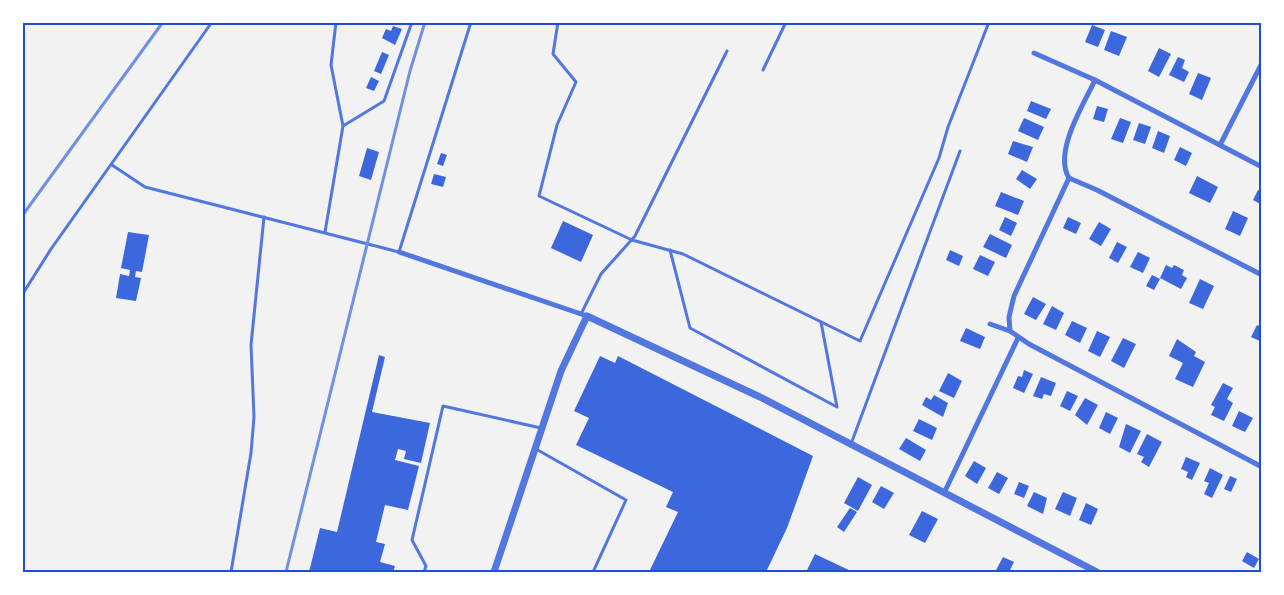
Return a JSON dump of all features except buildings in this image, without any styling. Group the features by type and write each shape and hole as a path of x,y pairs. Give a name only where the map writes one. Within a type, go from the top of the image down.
{"street":[{"path":"1034,53 1095,80 1262,167"},
{"path":"1220,145 1262,63"},
{"path":"1095,80 1067,141 1064,166 1069,178 1108,195 1262,275"},
{"path":"1010,331 1008,320 1014,296 1069,178"},
{"path":"399,252 584,315 945,491 1097,573"},
{"path":"495,573 534,448 561,370 584,315"},
{"path":"990,324 1010,331 1018,338 1262,467"},
{"path":"945,491 1018,338"}],"lane":[{"path":"22,295 51,249 213,22"},
{"path":"324,232 343,126 331,65 336,22"},
{"path":"343,126 384,100 412,22"},
{"path":"112,165 145,188 399,252 471,22"},
{"path":"558,22 553,54 576,82 557,125 539,196 632,240 683,254 860,341 939,158 948,127 989,22"},
{"path":"763,69 786,22"},
{"path":"584,315 601,274 632,240 727,51"},
{"path":"851,444 960,151"},
{"path":"231,573 252,453 254,417 251,345 264,217"},
{"path":"670,250 690,328 837,407 821,322"},
{"path":"424,573 426,566 412,540 443,406 541,428"},
{"path":"534,448 626,500 592,573"}],"railway":[{"path":"22,216 163,22"},
{"path":"286,572 410,71 425,22"}]}
